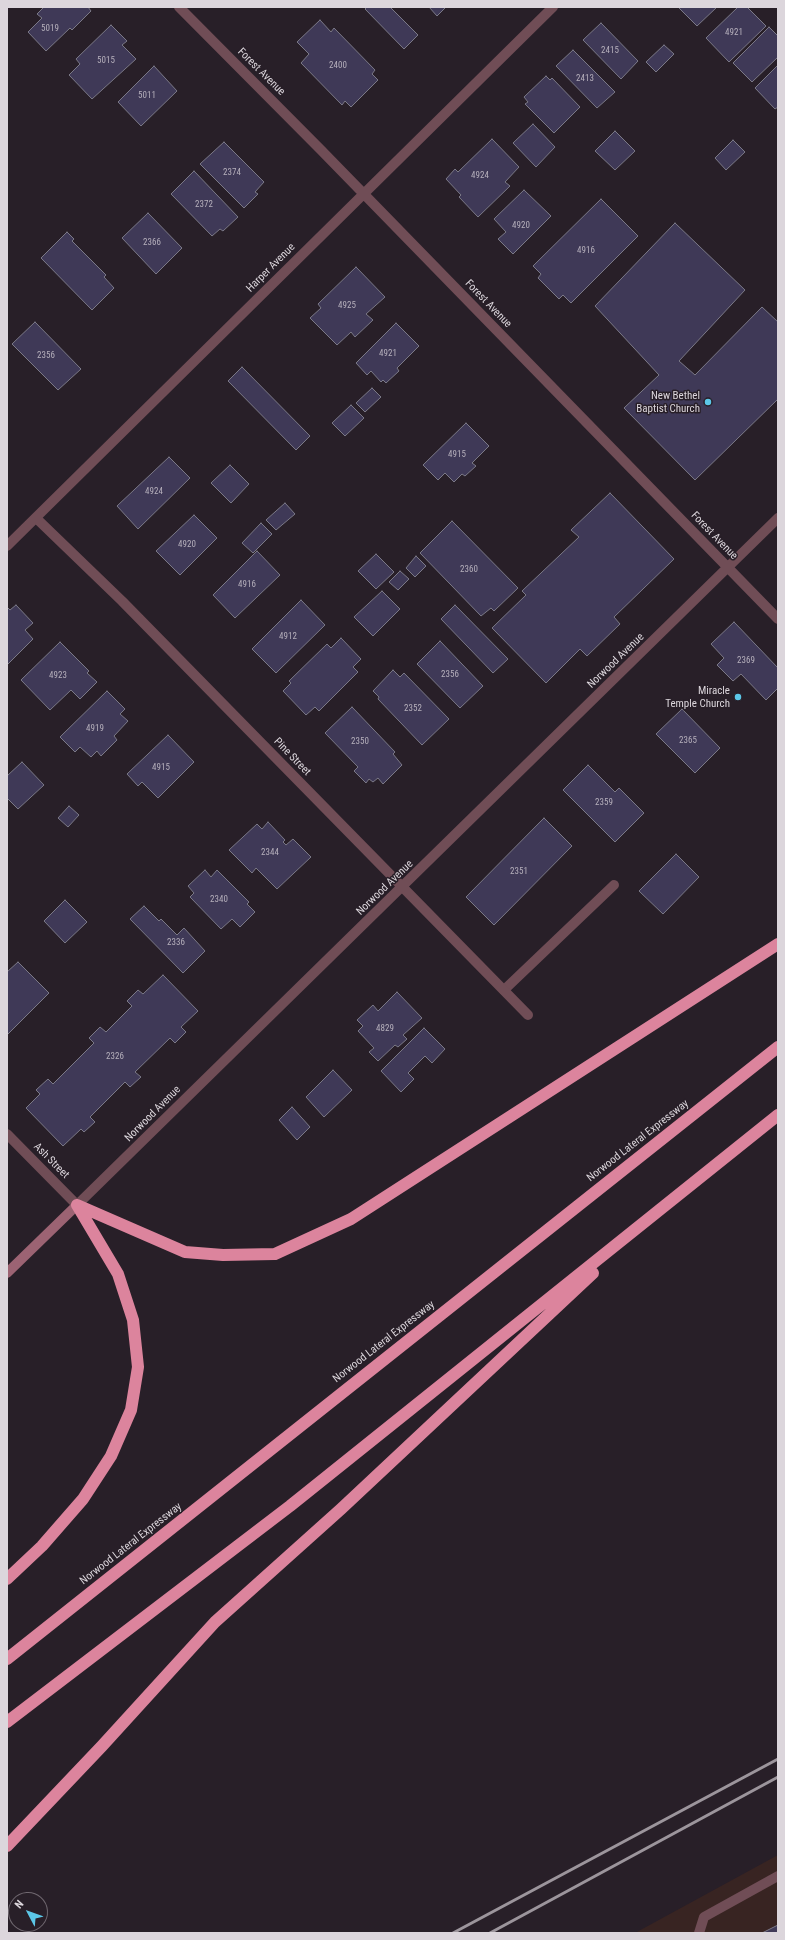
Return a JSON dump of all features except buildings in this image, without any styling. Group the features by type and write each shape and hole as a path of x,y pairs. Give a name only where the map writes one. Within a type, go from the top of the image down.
{"highway":[{"path":"77,1205 185,1252 223,1256 274,1254 351,1219 778,944"},
{"name":"Norwood Lateral Expressway","path":"7,1658 778,1047"},
{"path":"7,1722 290,1506 778,1115"},
{"path":"7,1579 42,1546 83,1499 112,1456 131,1410 138,1367 134,1320 118,1274 77,1205"},
{"path":"7,1846 102,1746 215,1622 341,1509 659,1210"}],"street":[{"name":"Forest Avenue","path":"179,7 778,619"},
{"name":"Harper Avenue","path":"7,546 553,7"},
{"name":"Pine Street","path":"36,518 122,601 528,1015"},
{"name":"Norwood Avenue","path":"7,1273 403,887 778,518"},
{"path":"504,990 614,886"},
{"name":"Ash Street","path":"7,1134 77,1205"},
{"path":"699,1933 704,1917 778,1876"}],"shaded area":[{"path":"778,1855 778,1933 635,1933"}],"railway":[{"path":"453,1933 778,1759"},
{"path":"490,1933 778,1777"}],"place":[{"name":"New Bethel Baptist Church","path":"708,402"},
{"name":"Miracle Temple Church","path":"738,697"}]}
